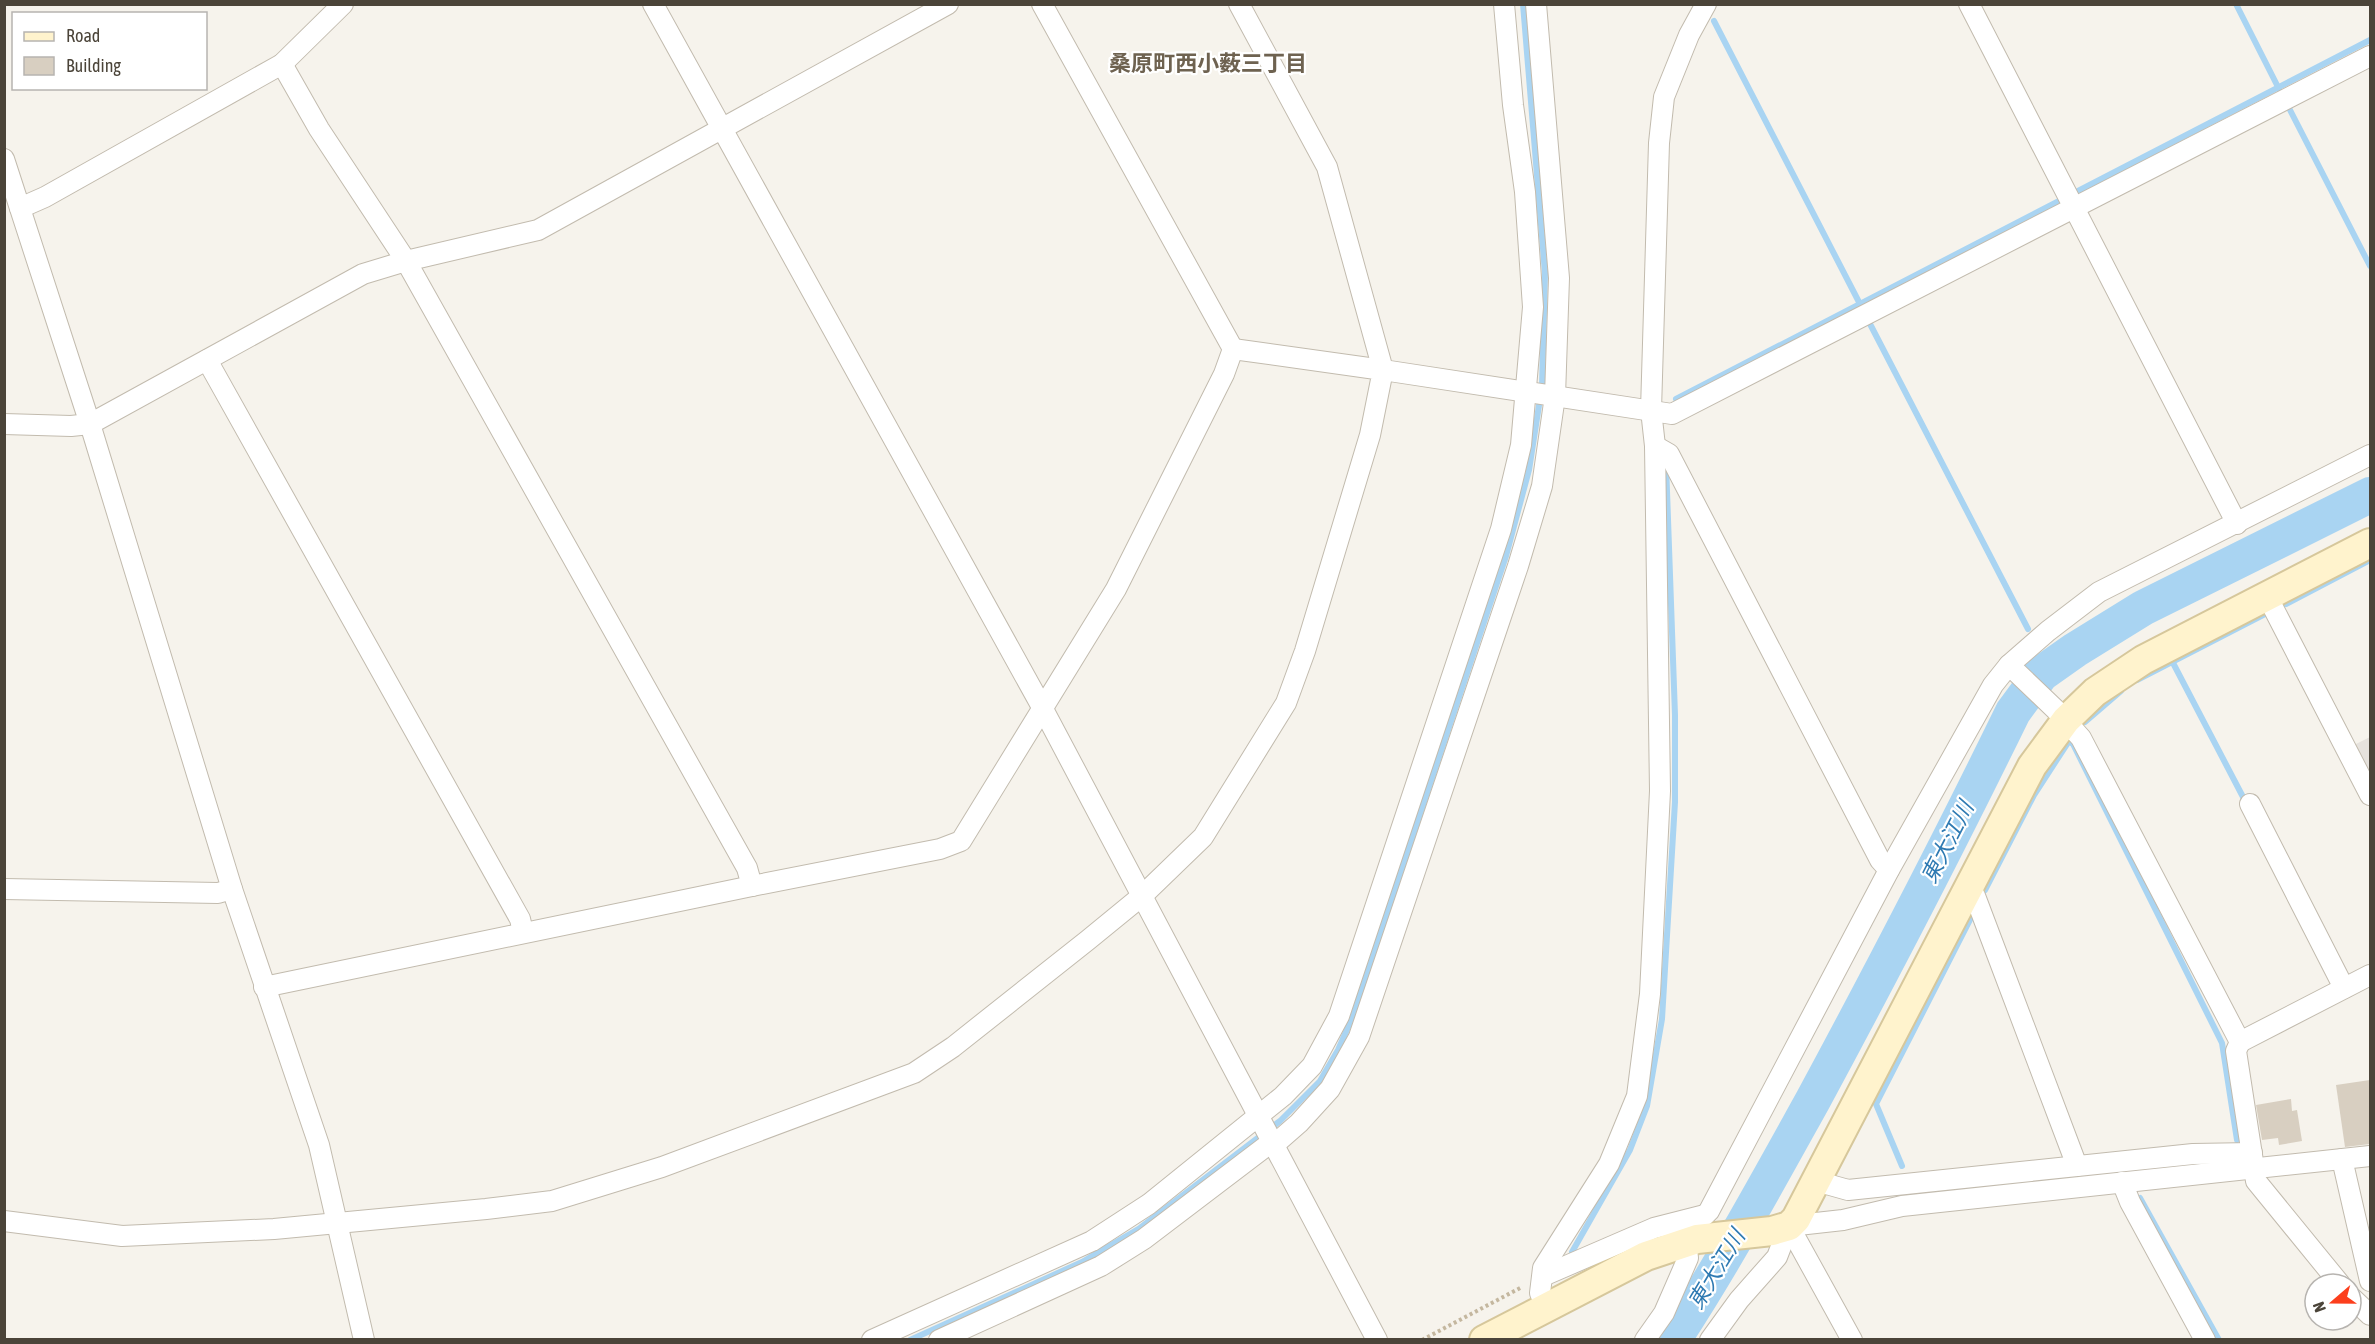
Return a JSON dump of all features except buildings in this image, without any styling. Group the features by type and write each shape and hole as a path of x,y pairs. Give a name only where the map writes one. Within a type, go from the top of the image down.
{"street":[{"path":"21,208 45,197 282,64 343,4"},
{"path":"653,4 1043,709 1377,1340"},
{"path":"4,424 70,426 90,424 363,274 406,261 538,230 948,4"},
{"path":"264,987 523,932 940,849 961,841 1116,590 1224,374 1233,349 1042,4"},
{"path":"4,1221 122,1236 337,1224 552,1201 662,1167 914,1073 953,1047 1143,895 1203,837 1286,703 1305,651 1370,435 1383,370 1327,167 1239,4"},
{"path":"872,1340 1092,1241 1268,1132 1299,1124 1330,1089 1359,1037 1518,566 1542,486 1541,394 1525,192 1513,105 1504,4"},
{"path":"939,1340 1101,1266 1144,1239 1268,1132 1283,1096 1312,1065 1339,1016 1501,529 1521,446 1541,394 1559,278 1536,4"},
{"path":"1546,1307 1540,1293 1544,1268 1609,1164 1636,1096 1650,994 1660,791 1655,446 1651,410 1659,142 1664,97 1689,35 1706,4"},
{"path":"1969,4 2237,524"},
{"path":"1233,349 1672,414 2370,56"},
{"path":"282,64 319,129 406,261 747,867 752,886"},
{"path":"4,159 90,424 232,889 319,1145 364,1340"},
{"path":"207,360 520,919 523,932"},
{"path":"1655,446 1669,454 1880,860 1889,870"},
{"path":"1543,1276 1653,1228 1705,1215 1709,1211 1889,870 1993,685 2012,669 2048,631 2099,592 2370,455"},
{"path":"1781,1228 1796,1219 2032,766 2061,715 2142,660 2370,543"},
{"path":"2267,597 2370,795"},
{"path":"2012,669 2082,738 2240,1042"},
{"path":"2250,804 2344,988"},
{"path":"4,889 218,893 232,889"},
{"path":"1967,890 1975,896 2077,1166"},
{"path":"2330,1272 2256,1181 2236,1051 2240,1042 2370,975"},
{"path":"1816,1181 1848,1190 2193,1154 2253,1161"},
{"path":"1484,1340 1646,1256 1691,1241 1842,1220 1902,1206 2122,1182 2253,1161 2342,1159 2370,1156"},
{"path":"2342,1159 2370,1281"},
{"path":"2122,1182 2130,1202 2205,1340"},
{"path":"1710,1340 1739,1300 1777,1257 1781,1228"},
{"path":"1781,1228 1852,1340"},
{"path":"1645,1340 1664,1313 1688,1258 1691,1241"}],"path":[{"path":"1422,1340 1543,1276"}],"shaded area":[{"path":"2370,737 2370,781 2352,746"}],"waterway":[{"path":"910,1340 1082,1262 1140,1228 1280,1121 1320,1081 1338,1050 1352,1018 1506,556 1529,470 1542,386 1545,273 1523,4"},
{"path":"2236,4 2279,89"},
{"path":"1714,21 1861,306"},
{"path":"2078,191 2370,40"},
{"path":"2289,108 2370,266"},
{"path":"1676,399 2059,201"},
{"path":"1869,322 2028,629"},
{"path":"1572,1252 1630,1150 1647,1106 1662,1019 1675,802 1675,715 1666,463"},
{"name":"東大江川","path":"1673,1340 1728,1251 1813,1100 1915,907 2013,712 2041,674 2143,608 2370,495"},
{"path":"2286,604 2370,560"},
{"path":"2137,680 2265,614"},
{"path":"2172,661 2243,797"},
{"path":"2085,722 2121,691"},
{"path":"1985,890 2034,795 2069,741 2073,744 2222,1043 2237,1140"},
{"path":"1902,1166 1876,1104 1974,912"},
{"path":"2140,1198 2219,1340"}],"district":[{"name":"桑原町西小薮三丁目","path":"1208,63"}]}
